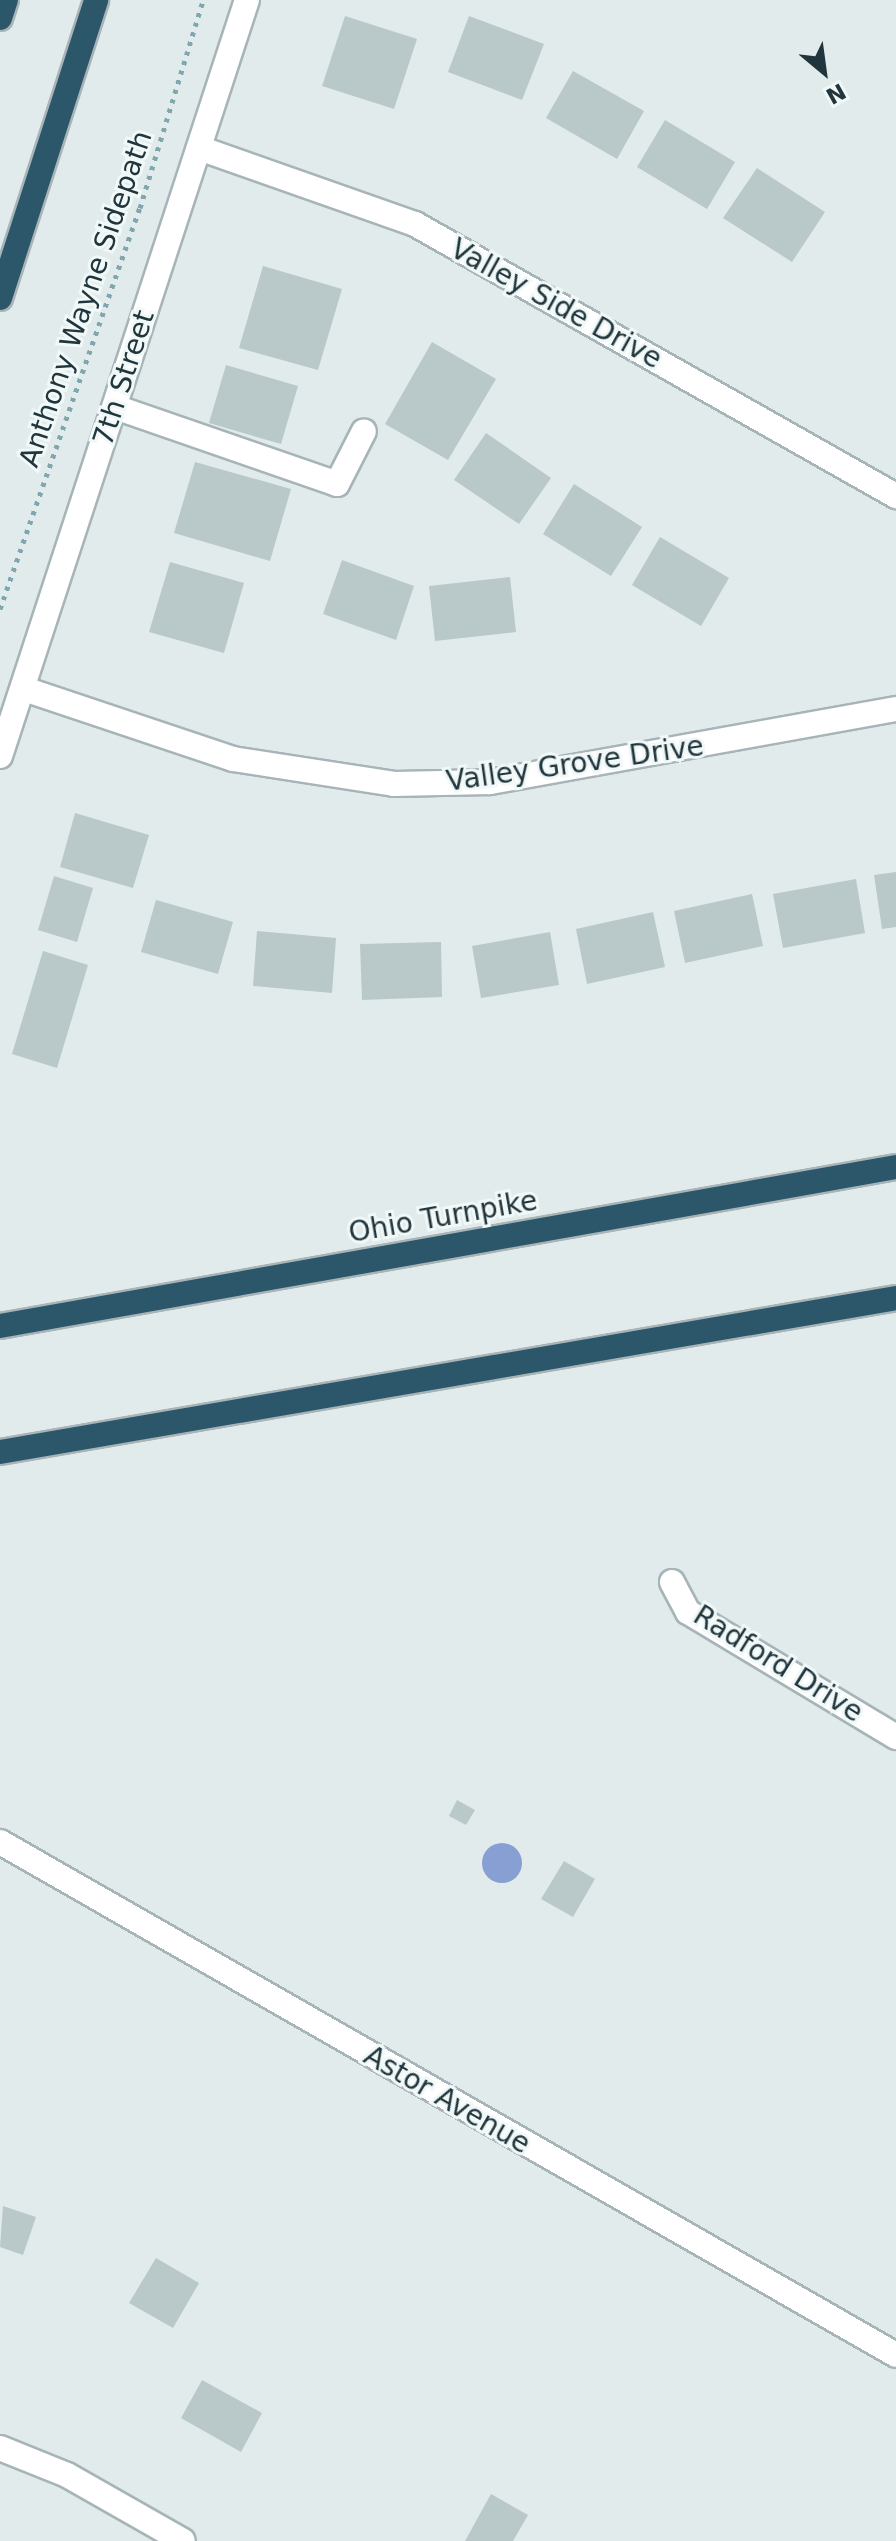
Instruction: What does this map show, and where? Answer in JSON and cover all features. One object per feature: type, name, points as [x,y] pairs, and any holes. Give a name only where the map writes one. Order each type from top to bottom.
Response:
[{"type":"highway","points":[[0,18],[6,0]]},
{"type":"highway","points":[[0,298],[96,0]]},
{"type":"highway","name":"Ohio Turnpike","points":[[0,1326],[896,1167]]},
{"type":"highway","points":[[0,1452],[896,1298]]},
{"type":"street","name":"7th Street","points":[[0,756],[247,0]]},
{"type":"street","name":"Valley Side Drive","points":[[199,148],[415,224],[896,496]]},
{"type":"street","points":[[115,407],[337,484],[347,477],[364,431]]},
{"type":"street","name":"Valley Grove Drive","points":[[24,689],[233,759],[394,784],[490,782],[896,709]]},
{"type":"street","name":"Radford Drive","points":[[672,1582],[688,1612],[896,1737]]},
{"type":"street","name":"Astor Avenue","points":[[0,1842],[896,2355]]},
{"type":"street","points":[[0,2448],[67,2475],[183,2541]]},
{"type":"path","name":"Anthony Wayne Sidepath","points":[[0,609],[140,208],[203,0]]},
{"type":"water","points":[[502,1843],[516,1849],[522,1863],[516,1877],[502,1883],[488,1877],[482,1863],[488,1849]]},
{"type":"building","points":[[345,16],[417,39],[394,109],[322,86]]},
{"type":"building","points":[[469,16],[544,44],[522,100],[448,72]]},
{"type":"building","points":[[573,71],[644,111],[617,159],[546,118]]},
{"type":"building","points":[[665,120],[735,162],[707,209],[637,167]]},
{"type":"building","points":[[757,168],[825,212],[792,262],[723,218]]},
{"type":"building","points":[[263,266],[342,289],[318,370],[239,348]]},
{"type":"building","points":[[432,342],[496,379],[448,460],[385,424]]},
{"type":"building","points":[[226,365],[298,386],[281,444],[209,423]]},
{"type":"building","points":[[486,433],[551,478],[519,524],[454,480]]},
{"type":"building","points":[[195,462],[291,489],[270,561],[174,533]]},
{"type":"building","points":[[574,484],[642,527],[611,576],[543,534]]},
{"type":"building","points":[[660,537],[729,578],[701,626],[632,585]]},
{"type":"building","points":[[342,560],[414,586],[396,640],[323,614]]},
{"type":"building","points":[[170,562],[244,583],[224,653],[149,632]]},
{"type":"building","points":[[510,577],[516,632],[435,641],[429,586]]},
{"type":"building","points":[[75,813],[149,835],[133,888],[60,867]]},
{"type":"building","points":[[896,872],[896,927],[882,929],[874,875]]},
{"type":"building","points":[[54,876],[93,888],[77,942],[38,930]]},
{"type":"building","points":[[856,879],[865,933],[783,948],[773,894]]},
{"type":"building","points":[[752,894],[763,946],[685,963],[674,911]]},
{"type":"building","points":[[156,900],[233,922],[218,974],[141,952]]},
{"type":"building","points":[[653,912],[665,967],[587,984],[576,929]]},
{"type":"building","points":[[257,931],[336,938],[332,993],[253,986]]},
{"type":"building","points":[[550,932],[559,985],[481,998],[472,946]]},
{"type":"building","points":[[441,942],[442,997],[362,1000],[360,944]]},
{"type":"building","points":[[43,951],[88,965],[57,1068],[12,1054]]},
{"type":"building","points":[[457,1800],[475,1810],[466,1825],[449,1816]]},
{"type":"building","points":[[564,1861],[595,1879],[573,1917],[541,1899]]},
{"type":"building","points":[[3,2206],[36,2217],[23,2255],[0,2247]]},
{"type":"building","points":[[156,2258],[199,2283],[173,2328],[129,2303]]},
{"type":"building","points":[[202,2380],[262,2413],[241,2452],[181,2418]]},
{"type":"building","points":[[491,2494],[528,2515],[513,2541],[465,2541]]}]
